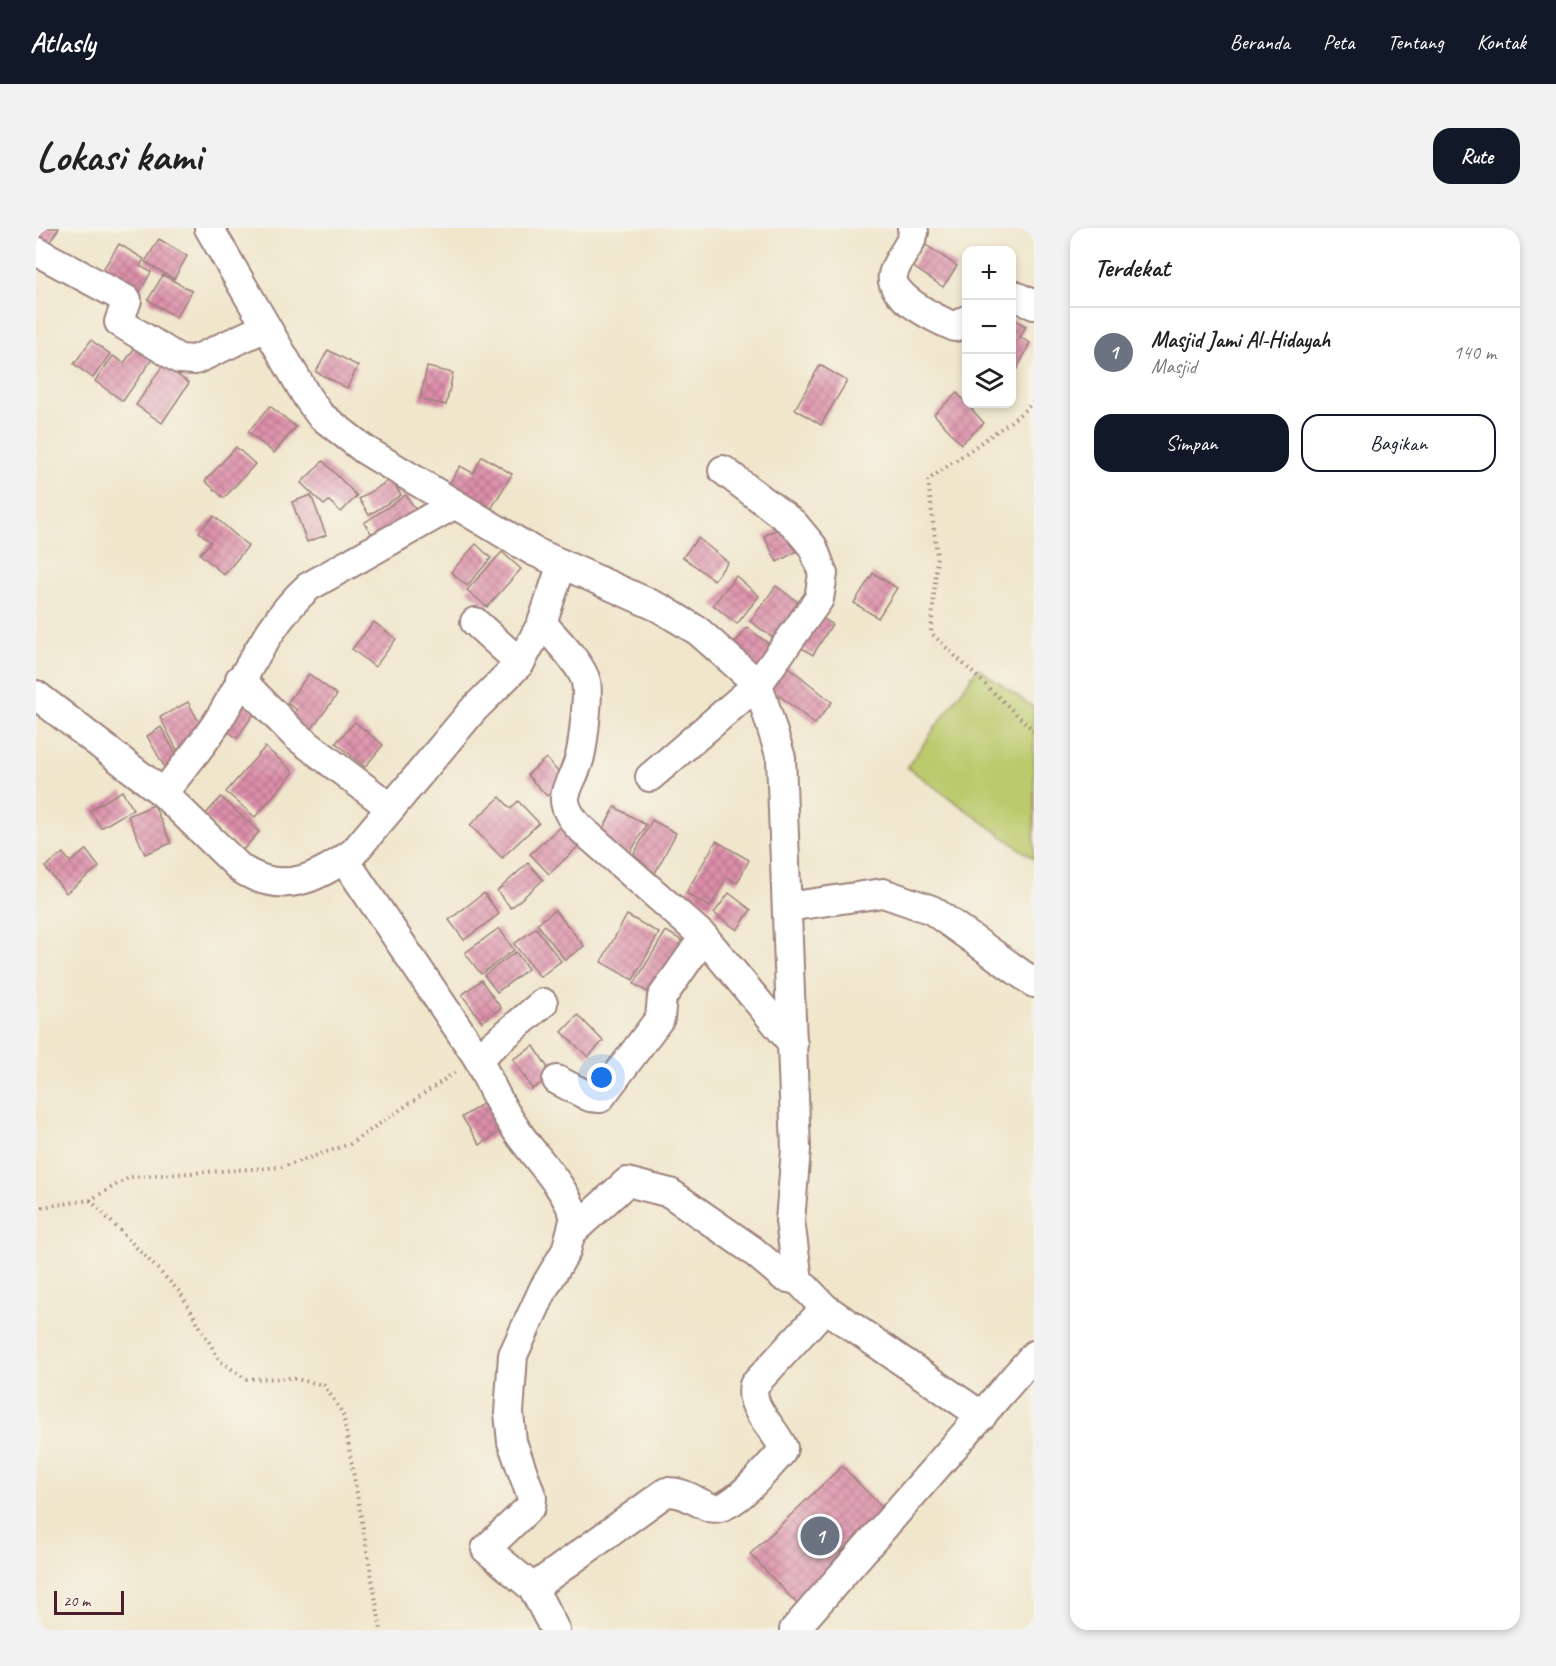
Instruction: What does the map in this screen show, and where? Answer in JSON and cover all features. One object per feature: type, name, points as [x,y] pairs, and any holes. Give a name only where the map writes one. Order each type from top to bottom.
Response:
[{"type":"street","points":[[209,228],[320,415],[365,450],[533,551],[660,608],[698,631],[758,684],[782,758],[796,1149],[790,1221],[798,1280]]},
{"type":"street","points":[[912,228],[914,232],[911,245],[893,274],[892,282],[897,293],[955,327],[962,323]]},
{"type":"street","points":[[36,251],[127,300],[119,322],[179,359],[195,360],[266,327]]},
{"type":"street","points":[[1016,296],[1034,305]]},
{"type":"street","points":[[650,777],[758,684],[819,599],[823,574],[813,546],[794,524],[723,470]]},
{"type":"street","points":[[163,793],[202,745],[240,679],[292,602],[308,587],[455,504]]},
{"type":"street","points":[[36,695],[163,793],[241,869],[255,878],[275,884],[302,880],[331,869],[354,852],[473,710],[520,663],[542,623],[562,564]]},
{"type":"street","points":[[475,622],[520,663]]},
{"type":"street","points":[[542,623],[571,656],[586,681],[579,761],[566,785],[564,802],[568,814],[598,845],[704,936],[793,1044]]},
{"type":"street","points":[[240,679],[296,736],[391,808]]},
{"type":"street","points":[[344,859],[478,1058],[493,1093],[516,1130],[562,1189],[574,1217],[573,1230],[566,1251],[544,1288],[513,1355],[510,1413],[512,1443],[532,1498],[531,1506],[486,1549],[533,1588],[555,1630]]},
{"type":"street","points":[[787,907],[883,893],[932,910],[1034,983]]},
{"type":"street","points":[[557,1080],[590,1097],[600,1098],[660,1018],[662,997],[704,936]]},
{"type":"street","points":[[478,1058],[543,1003]]},
{"type":"street","points":[[573,1230],[627,1182],[670,1193],[752,1250],[784,1277],[798,1280],[825,1308],[982,1416]]},
{"type":"street","points":[[533,1588],[666,1492],[678,1491],[712,1509],[723,1508],[736,1499],[782,1454],[783,1448],[754,1402],[752,1393],[754,1385],[825,1308]]},
{"type":"street","points":[[795,1630],[1034,1355]]},
{"type":"path","points":[[1034,402],[1013,420],[928,480],[937,556],[931,633],[1034,731]]},
{"type":"path","points":[[36,1208],[90,1200],[130,1177],[282,1167],[350,1144],[478,1058]]},
{"type":"path","points":[[90,1200],[180,1292],[220,1361],[246,1379],[291,1378],[324,1385],[343,1414],[381,1630]]},
{"type":"green space","points":[[978,668],[1034,708],[1034,859],[907,767]]},
{"type":"building","points":[[36,228],[59,228],[46,247],[36,241]]},
{"type":"building","points":[[159,239],[187,256],[174,279],[145,262]]},
{"type":"building","points":[[119,244],[144,259],[140,266],[151,272],[139,293],[102,271]]},
{"type":"building","points":[[926,245],[957,266],[943,287],[912,266]]},
{"type":"building","points":[[163,275],[192,291],[176,317],[148,300]]},
{"type":"building","points":[[1016,321],[1026,326],[1020,337],[1030,343],[1017,369]]},
{"type":"building","points":[[91,340],[110,354],[93,378],[74,364]]},
{"type":"building","points":[[136,346],[153,358],[123,401],[95,381],[113,356],[124,363]]},
{"type":"building","points":[[328,350],[358,366],[347,388],[316,372]]},
{"type":"building","points":[[163,365],[189,383],[162,423],[136,405]]},
{"type":"building","points":[[820,365],[847,381],[821,425],[795,409]]},
{"type":"building","points":[[427,367],[453,373],[446,405],[420,399]]},
{"type":"building","points":[[957,393],[962,399],[962,408],[970,408],[984,423],[961,444],[934,414]]},
{"type":"building","points":[[270,406],[296,427],[274,453],[248,432]]},
{"type":"building","points":[[236,447],[255,464],[224,498],[205,481]]},
{"type":"building","points":[[482,456],[512,474],[490,511],[448,486],[460,466],[473,473]]},
{"type":"building","points":[[323,461],[357,496],[341,512],[329,501],[324,505],[301,483]]},
{"type":"building","points":[[391,479],[401,495],[369,515],[359,499]]},
{"type":"building","points":[[311,495],[326,535],[307,542],[292,502]]},
{"type":"building","points":[[406,495],[420,516],[379,544],[364,523]]},
{"type":"building","points":[[214,516],[248,546],[224,575],[200,554],[211,542],[199,532]]},
{"type":"building","points":[[790,523],[803,548],[777,562],[764,536]]},
{"type":"building","points":[[698,538],[728,562],[714,580],[683,557]]},
{"type":"building","points":[[476,544],[491,558],[467,586],[451,572]]},
{"type":"building","points":[[502,552],[521,569],[487,607],[467,590]]},
{"type":"building","points":[[873,573],[897,588],[878,618],[854,603]]},
{"type":"building","points":[[736,576],[759,596],[737,624],[713,605]]},
{"type":"building","points":[[776,586],[806,608],[780,643],[750,621]]},
{"type":"building","points":[[814,613],[832,624],[813,655],[795,644]]},
{"type":"building","points":[[374,622],[396,639],[375,667],[352,649]]},
{"type":"building","points":[[747,627],[775,649],[759,670],[731,648]]},
{"type":"building","points":[[785,664],[832,702],[815,724],[767,686]]},
{"type":"building","points":[[309,674],[337,695],[308,734],[289,720],[297,710],[287,703]]},
{"type":"building","points":[[238,698],[256,711],[237,738],[219,725]]},
{"type":"building","points":[[188,702],[206,735],[177,750],[160,717]]},
{"type":"building","points":[[355,722],[383,745],[365,767],[336,743]]},
{"type":"building","points":[[161,727],[179,760],[165,768],[147,736]]},
{"type":"building","points":[[265,747],[294,772],[255,817],[226,792]]},
{"type":"building","points":[[546,758],[565,780],[547,796],[527,775]]},
{"type":"building","points":[[122,791],[133,809],[101,828],[90,810]]},
{"type":"building","points":[[221,797],[259,832],[243,850],[204,816]]},
{"type":"building","points":[[500,797],[511,809],[518,801],[539,823],[502,858],[470,825]]},
{"type":"building","points":[[154,805],[171,843],[145,854],[128,816]]},
{"type":"building","points":[[615,807],[646,825],[629,855],[598,838]]},
{"type":"building","points":[[652,820],[676,833],[653,877],[629,864]]},
{"type":"building","points":[[564,823],[582,843],[549,874],[530,854]]},
{"type":"building","points":[[716,841],[749,860],[737,883],[727,877],[710,907],[686,893]]},
{"type":"building","points":[[86,850],[99,867],[66,893],[45,867],[63,853],[70,862]]},
{"type":"building","points":[[528,863],[543,880],[511,908],[497,891]]},
{"type":"building","points":[[484,893],[499,914],[464,940],[449,920]]},
{"type":"building","points":[[729,893],[751,910],[737,930],[714,913]]},
{"type":"building","points":[[555,910],[584,946],[565,960],[537,924]]},
{"type":"building","points":[[627,915],[659,933],[633,980],[601,962]]},
{"type":"building","points":[[499,928],[514,950],[481,974],[465,953]]},
{"type":"building","points":[[536,928],[561,961],[540,977],[514,944]]},
{"type":"building","points":[[666,931],[691,946],[659,999],[634,984]]},
{"type":"building","points":[[516,952],[528,969],[497,992],[484,975]]},
{"type":"building","points":[[481,980],[501,1008],[482,1022],[462,995]]},
{"type":"building","points":[[578,1015],[603,1041],[588,1057],[562,1032]]},
{"type":"building","points":[[534,1046],[553,1076],[532,1089],[513,1059]]},
{"type":"building","points":[[492,1098],[509,1126],[480,1145],[462,1117]]},
{"type":"building","points":[[842,1466],[891,1517],[799,1606],[750,1554]]},
{"type":"place","name":"Masjid Jami Al-Hidayah","points":[[820,1536]]}]
